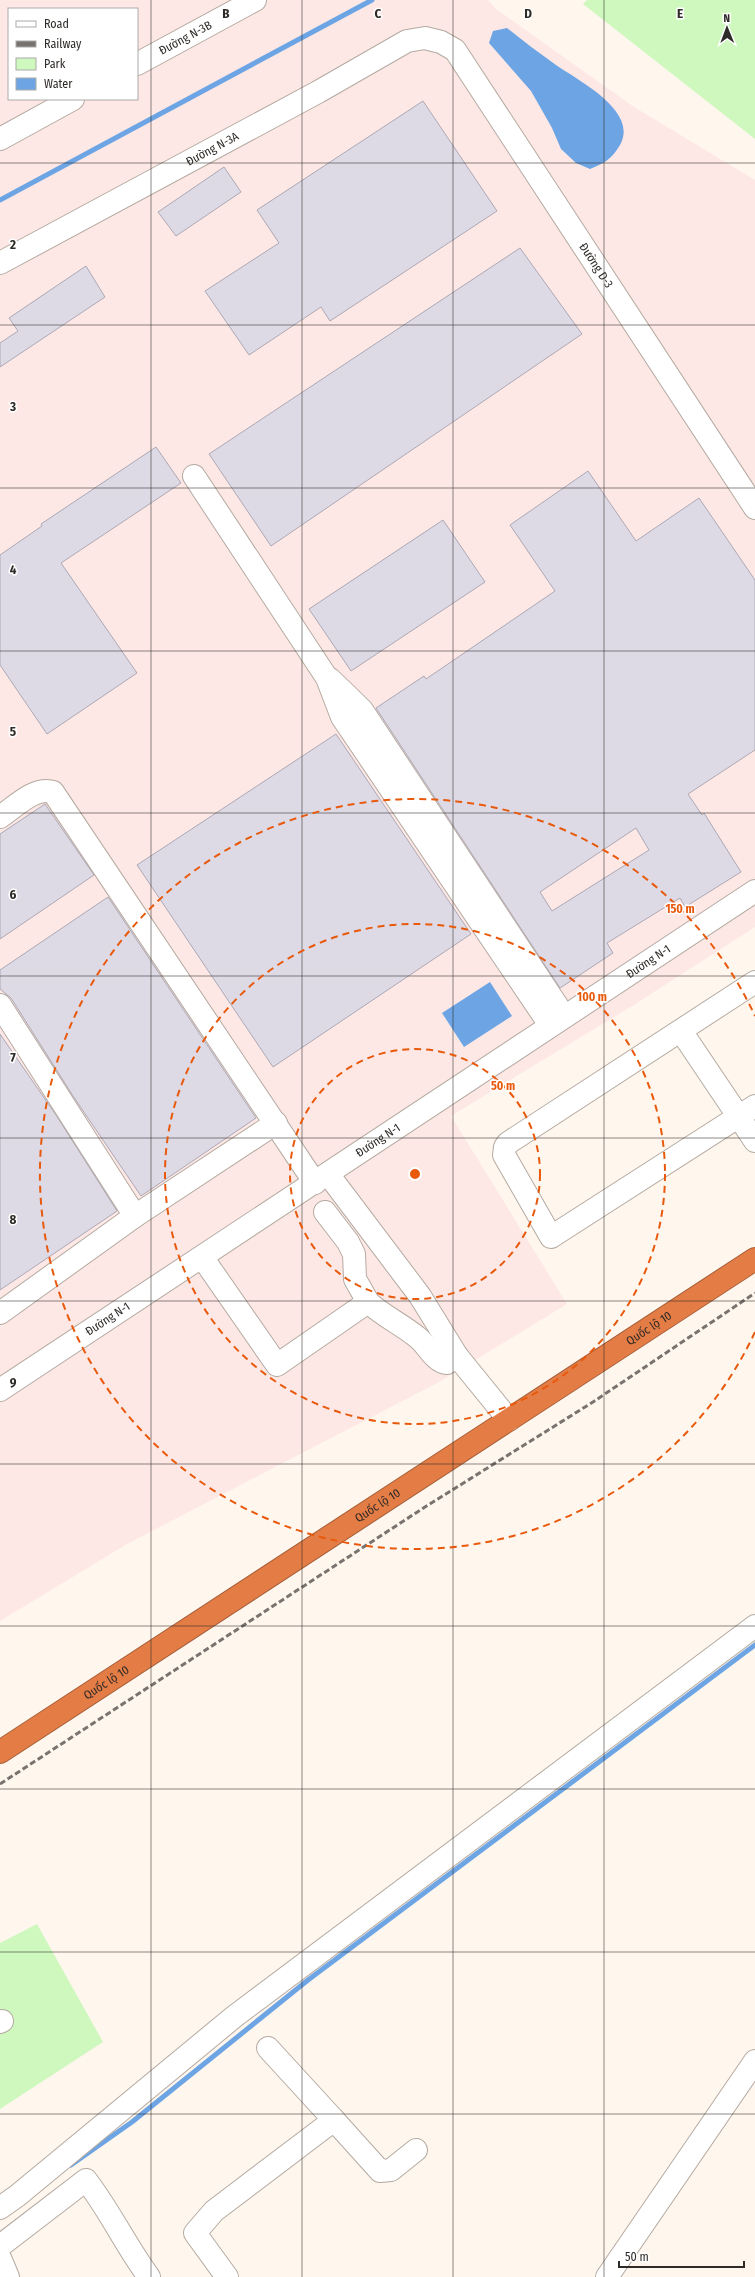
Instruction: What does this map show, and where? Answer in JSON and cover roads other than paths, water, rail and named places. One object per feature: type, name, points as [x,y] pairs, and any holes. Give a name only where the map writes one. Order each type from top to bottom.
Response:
[{"type":"highway","name":"Quốc lộ 10","points":[[0,1752],[755,1258]]},
{"type":"street","name":"Đường N-3B","points":[[138,63],[255,0]]},
{"type":"street","name":"Đường N-3A","points":[[0,263],[318,92],[407,41],[425,38]]},
{"type":"street","name":"Đường D-3","points":[[425,38],[441,42],[455,50],[755,508]]},
{"type":"street","points":[[0,139],[71,100]]},
{"type":"street","points":[[194,476],[327,678],[342,717],[557,1020]]},
{"type":"street","points":[[0,817],[37,792],[47,790],[53,792],[276,1123],[420,1296],[457,1356],[509,1420]]},
{"type":"street","name":"Đường N-1","points":[[0,1390],[322,1178],[557,1020],[755,891]]},
{"type":"street","points":[[747,1111],[552,1237],[506,1161],[504,1155],[505,1147],[755,982]]},
{"type":"street","points":[[0,1005],[135,1216]]},
{"type":"street","points":[[681,1031],[747,1111],[755,1141]]},
{"type":"street","points":[[0,1313],[135,1216],[276,1123]]},
{"type":"street","points":[[325,1212],[348,1242],[354,1254],[355,1279],[368,1302],[383,1316],[417,1337],[440,1361],[447,1363],[457,1356]]},
{"type":"street","points":[[202,1257],[277,1364],[368,1302]]},
{"type":"street","points":[[0,2208],[29,2186],[235,2016],[755,1626]]},
{"type":"street","points":[[268,2048],[380,2172],[391,2170],[416,2150]]},
{"type":"street","points":[[607,2277],[755,2061]]},
{"type":"street","points":[[227,2277],[195,2233],[214,2211],[334,2120]]},
{"type":"street","points":[[0,2246],[86,2180],[102,2201],[132,2254],[149,2277]]},
{"type":"street","points":[[0,2258],[8,2277]]},
{"type":"water","points":[[507,28],[591,88],[604,98],[614,109],[621,120],[624,132],[620,145],[614,154],[607,160],[590,169],[576,163],[561,149],[552,128],[531,91],[489,43],[493,31]]},
{"type":"water","points":[[490,982],[512,1016],[464,1047],[442,1013]]},
{"type":"waterway","points":[[0,200],[372,0]]},
{"type":"waterway","points":[[71,2165],[132,2122],[308,1980],[755,1645]]},
{"type":"railway","points":[[0,1784],[425,1507],[593,1402],[755,1293]]}]
